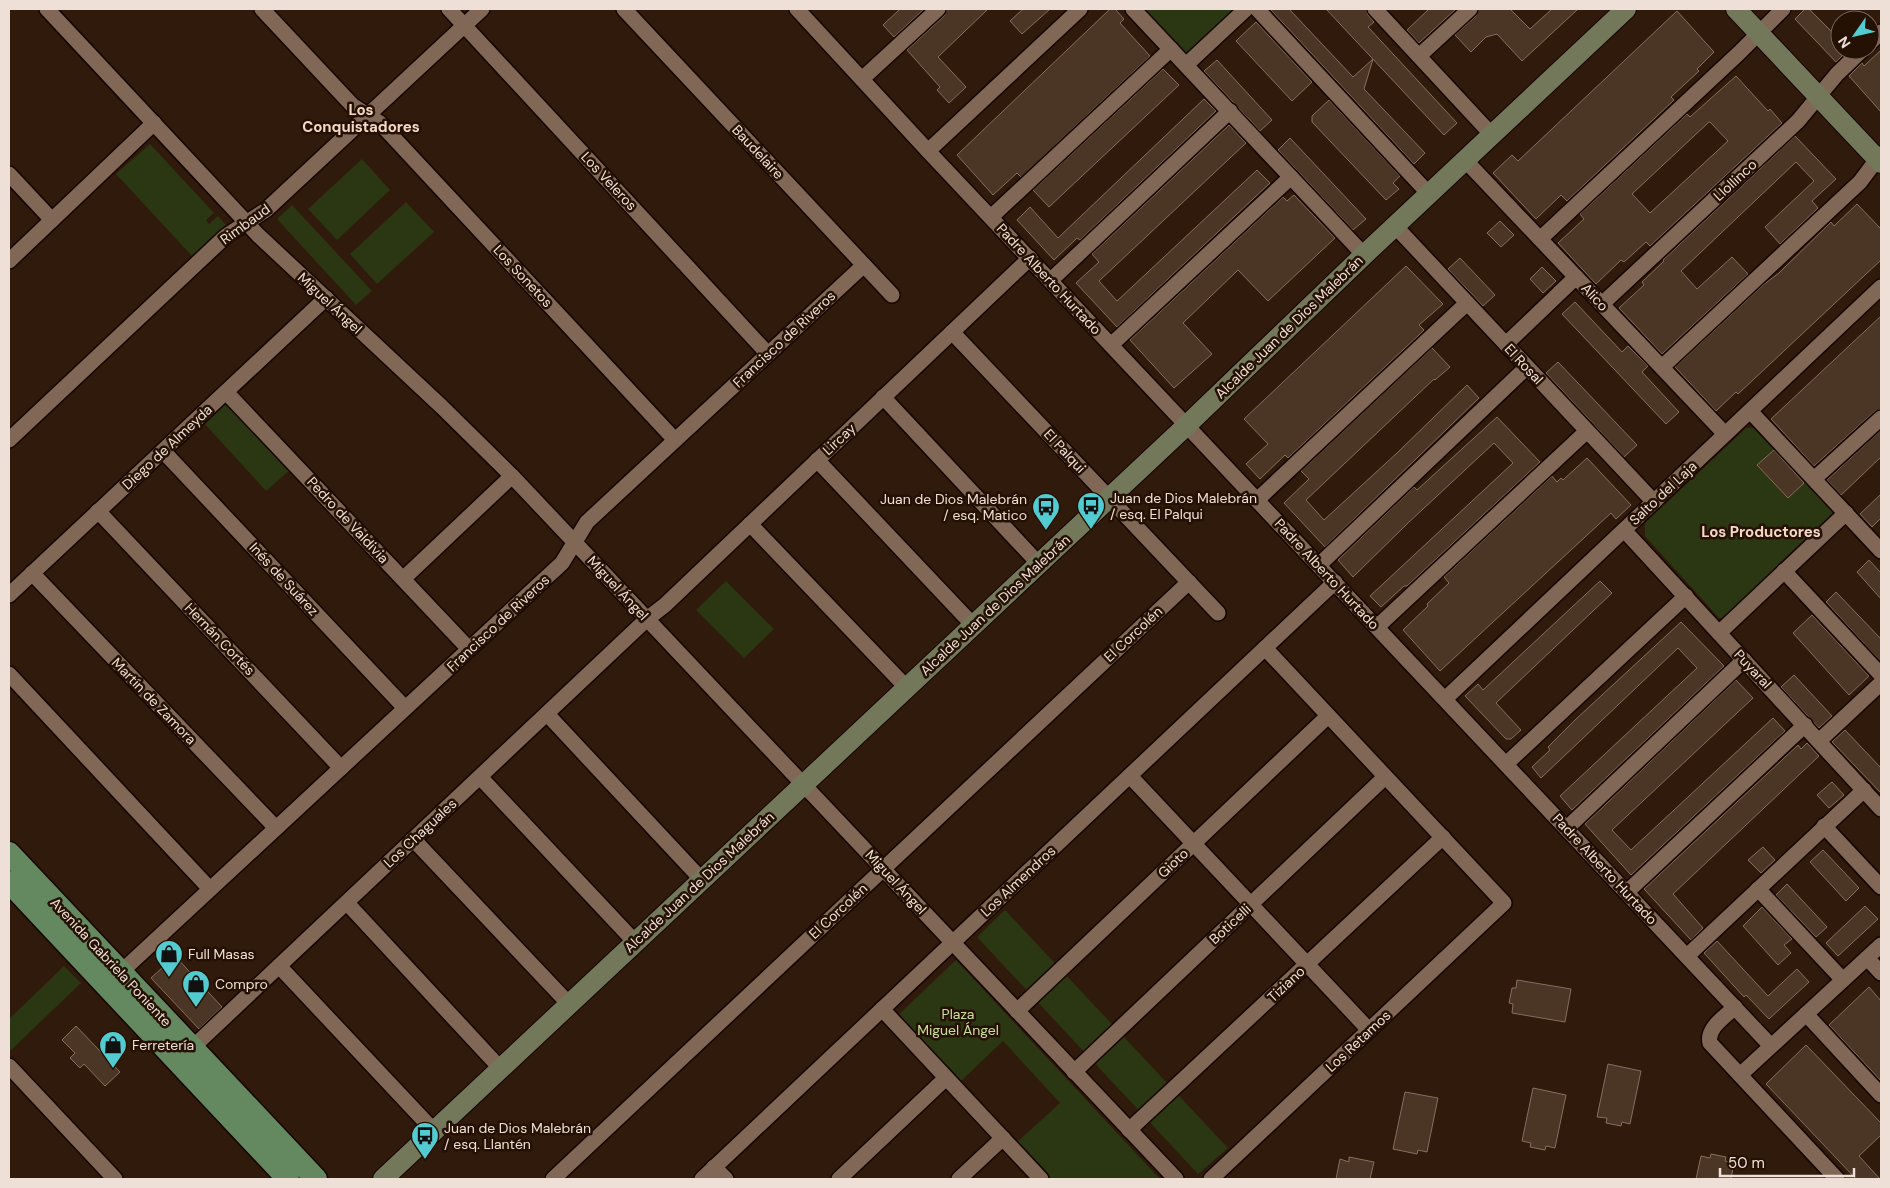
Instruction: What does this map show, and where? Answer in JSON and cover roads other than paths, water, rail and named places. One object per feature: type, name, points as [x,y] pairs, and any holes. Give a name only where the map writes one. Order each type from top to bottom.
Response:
[{"type":"main road","name":"Avenida Gabriela Poniente","points":[[9,853],[316,1179]]},
{"type":"main road","name":"Avenida Gabriela Poniente","points":[[9,882],[288,1179]]},
{"type":"street","name":"Miguel Ángel","points":[[47,9],[289,265],[442,407],[512,476],[1176,1179]]},
{"type":"street","name":"Los Sonetos","points":[[262,9],[352,106],[380,123],[675,440]]},
{"type":"street","name":"Los Veleros","points":[[449,9],[768,354]]},
{"type":"street","name":"Rimbaud","points":[[11,433],[226,236],[266,210],[482,9]]},
{"type":"street","name":"Baudelaire","points":[[624,9],[892,295]]},
{"type":"street","points":[[862,79],[938,9]]},
{"type":"street","points":[[928,151],[1080,9]]},
{"type":"street","points":[[1133,9],[1364,255]]},
{"type":"street","points":[[1186,65],[1246,9]]},
{"type":"street","points":[[1257,9],[1429,194]]},
{"type":"street","points":[[1375,9],[1492,135]]},
{"type":"street","points":[[1419,56],[1470,9]]},
{"type":"street","name":"Alcalde Juan de Dios Malebrán","points":[[383,1179],[1187,425],[1364,255],[1626,9]]},
{"type":"street","points":[[1662,367],[1860,182],[1880,158],[1736,9]]},
{"type":"street","points":[[1540,239],[1783,9]]},
{"type":"street","name":"Padre Alberto Hurtado","points":[[804,11],[862,79],[928,151],[1771,1046]]},
{"type":"street","points":[[991,218],[1170,49]]},
{"type":"street","name":"Llollinco","points":[[1602,304],[1798,121],[1837,74],[1852,60]]},
{"type":"street","points":[[1051,280],[1230,111]]},
{"type":"street","points":[[9,261],[154,123]]},
{"type":"street","name":"Alico","points":[[1465,160],[1725,434]]},
{"type":"street","points":[[9,174],[52,220]]},
{"type":"street","points":[[1112,345],[1291,177]]},
{"type":"street","name":"El Rosal","points":[[1395,226],[1654,502]]},
{"type":"street","name":"Lircay","points":[[647,619],[665,605],[1030,258]]},
{"type":"street","name":"Francisco de Riveros","points":[[121,972],[562,563],[587,522],[864,265]]},
{"type":"street","points":[[1506,344],[1576,277]]},
{"type":"street","name":"Salto del Laja","points":[[1445,698],[1881,287]]},
{"type":"street","name":"Diego de Almeyda","points":[[9,595],[326,298]]},
{"type":"street","points":[[1257,500],[1467,302]]},
{"type":"street","name":"El Palqui","points":[[952,332],[1218,613]]},
{"type":"street","points":[[1319,565],[1527,367]]},
{"type":"street","name":"Pedro de Valdivia","points":[[226,392],[469,649]]},
{"type":"street","points":[[883,397],[1039,564]]},
{"type":"street","points":[[1750,411],[1846,513],[1879,544]]},
{"type":"street","points":[[1814,479],[1881,418]]},
{"type":"street","points":[[1377,627],[1587,431]]},
{"type":"street","name":"Inés de Suárez","points":[[163,451],[406,708]]},
{"type":"street","points":[[817,460],[973,625]]},
{"type":"street","points":[[402,578],[512,476]]},
{"type":"street","name":"Hernán Cortés","points":[[98,511],[341,768]]},
{"type":"street","points":[[1719,633],[1846,513]]},
{"type":"street","points":[[750,524],[907,688]]},
{"type":"street","name":"Puyaral","points":[[1624,530],[1881,809]]},
{"type":"street","points":[[1784,571],[1881,675]]},
{"type":"street","name":"Martín de Zamora","points":[[32,573],[276,828]]},
{"type":"street","name":"El Corcolén","points":[[553,1179],[1189,582]]},
{"type":"street","name":"Los Almendros","points":[[702,1179],[1335,582]]},
{"type":"street","points":[[1506,764],[1686,596]]},
{"type":"street","name":"Los Chaguales","points":[[192,1048],[647,619]]},
{"type":"street","points":[[1265,648],[1442,837]]},
{"type":"street","points":[[1567,828],[1744,660]]},
{"type":"street","points":[[9,674],[210,889]]},
{"type":"street","points":[[1819,741],[1881,683]]},
{"type":"street","points":[[546,714],[702,880]]},
{"type":"street","name":"Gioto","points":[[1017,1011],[1328,716]]},
{"type":"street","points":[[1627,892],[1805,725]]},
{"type":"street","points":[[1130,776],[1369,1030]]},
{"type":"street","name":"Boticelli","points":[[1074,1072],[1385,776]]},
{"type":"street","points":[[480,777],[635,942]]},
{"type":"street","points":[[1687,956],[1864,790]]},
{"type":"street","points":[[1824,826],[1881,887]]},
{"type":"street","name":"Los Retamos","points":[[1211,1179],[1504,903],[1442,837]]},
{"type":"street","name":"Tiziano","points":[[1130,1130],[1442,837]]},
{"type":"street","points":[[414,840],[569,1004]]},
{"type":"street","points":[[1758,889],[1843,980]]},
{"type":"street","points":[[346,902],[501,1068]]},
{"type":"street","points":[[1740,1075],[1881,945]]},
{"type":"street","points":[[1867,958],[1881,973]]},
{"type":"street","points":[[279,966],[434,1131]]},
{"type":"street","points":[[1735,1007],[1711,1031],[1709,1039],[1713,1046],[1837,1179]]},
{"type":"street","points":[[882,1009],[1041,1179]]},
{"type":"street","points":[[1806,1014],[1881,1095]]},
{"type":"street","points":[[9,1066],[115,1179]]},
{"type":"street","points":[[839,1179],[946,1078]]},
{"type":"street","points":[[959,1179],[1003,1138]]},
{"type":"street","points":[[714,1167],[726,1179]]},
{"type":"place","name":"Juan de Dios Malebrán / esq. El Palqui","points":[[1091,530]]},
{"type":"place","name":"Juan de Dios Malebrán / esq. Matico","points":[[1046,531]]},
{"type":"place","name":"Full Masas","points":[[169,978]]},
{"type":"place","name":"Compro","points":[[196,1008]]},
{"type":"place","name":"Ferretería","points":[[113,1069]]},
{"type":"place","name":"Juan de Dios Malebrán / esq. Llantén","points":[[425,1160]]},
{"type":"district","name":"Los Conquistadores","points":[[361,118]]},
{"type":"district","name":"Los Productores","points":[[1761,532]]},
{"type":"park label","name":"Plaza Miguel Ángel","points":[[958,1022]]}]
